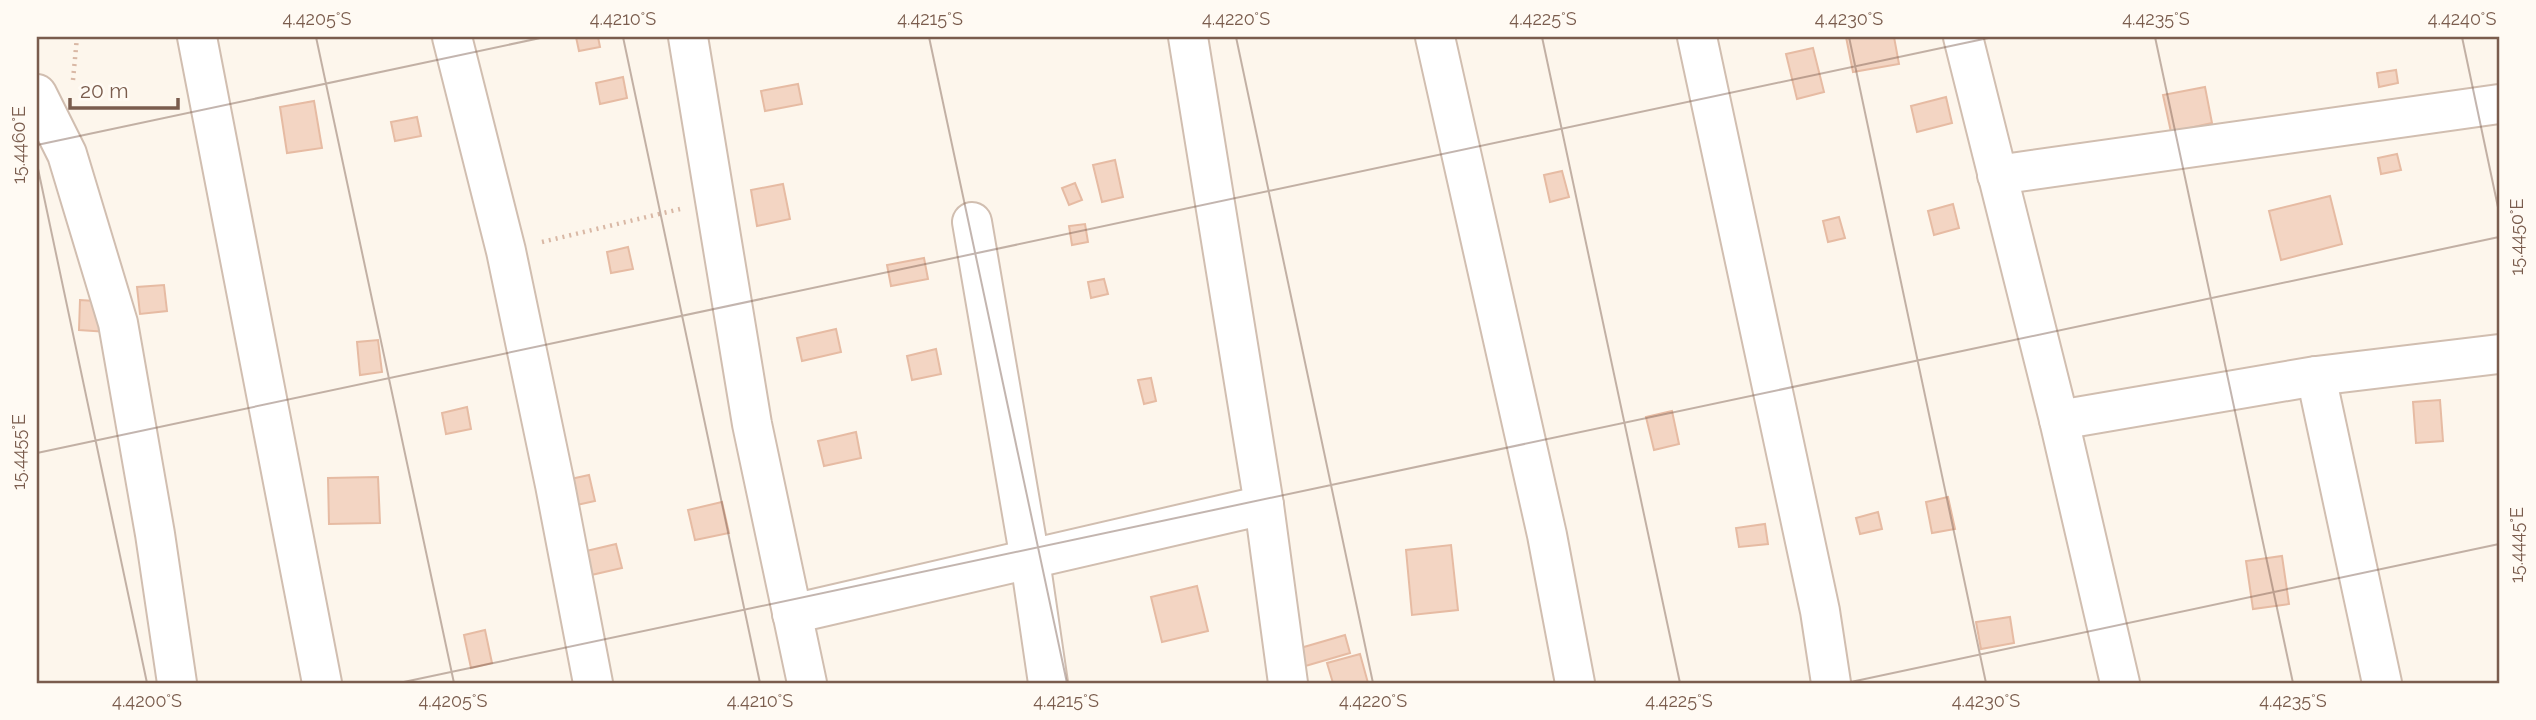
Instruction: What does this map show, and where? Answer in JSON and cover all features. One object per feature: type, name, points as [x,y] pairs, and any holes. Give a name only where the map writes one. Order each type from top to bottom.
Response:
[{"type":"street","points":[[197,37],[322,683]]},
{"type":"street","points":[[452,37],[506,251],[593,683]]},
{"type":"street","points":[[688,37],[752,424],[807,683]]},
{"type":"street","points":[[1188,37],[1264,505],[1288,683]]},
{"type":"street","points":[[1435,37],[1547,535],[1575,683]]},
{"type":"street","points":[[1697,37],[1820,611],[1831,683]]},
{"type":"street","points":[[1963,37],[2059,420],[2120,683]]},
{"type":"street","points":[[37,94],[67,154],[118,323],[155,534],[177,683]]},
{"type":"street","points":[[1997,175],[2499,104]]},
{"type":"street","points":[[972,222],[1030,560],[1048,683]]},
{"type":"street","points":[[2059,420],[2316,376],[2499,354]]},
{"type":"street","points":[[2316,376],[2382,683]]},
{"type":"street","points":[[792,614],[1264,505]]},
{"type":"path","points":[[506,251],[715,201]]},
{"type":"building","points":[[576,37],[598,37],[600,47],[579,51]]},
{"type":"building","points":[[1846,37],[1894,37],[1899,64],[1853,72]]},
{"type":"building","points":[[1813,48],[1824,92],[1797,99],[1786,54]]},
{"type":"building","points":[[2396,70],[2398,83],[2379,87],[2377,73]]},
{"type":"building","points":[[623,77],[627,98],[600,104],[596,83]]},
{"type":"building","points":[[798,84],[802,104],[765,111],[761,91]]},
{"type":"building","points":[[2205,87],[2212,123],[2171,132],[2163,95]]},
{"type":"building","points":[[1946,97],[1952,123],[1917,132],[1911,106]]},
{"type":"building","points":[[314,101],[322,148],[287,153],[280,107]]},
{"type":"building","points":[[417,117],[421,136],[395,141],[391,122]]},
{"type":"building","points":[[2397,154],[2401,170],[2381,174],[2378,158]]},
{"type":"building","points":[[1115,160],[1123,197],[1102,202],[1093,165]]},
{"type":"building","points":[[1562,171],[1569,197],[1550,202],[1544,175]]},
{"type":"building","points":[[1075,183],[1082,200],[1069,205],[1062,188]]},
{"type":"building","points":[[783,184],[790,219],[757,226],[751,190]]},
{"type":"building","points":[[2330,196],[2342,244],[2281,260],[2269,211]]},
{"type":"building","points":[[1953,204],[1959,228],[1934,235],[1928,211]]},
{"type":"building","points":[[1839,217],[1845,238],[1828,242],[1823,221]]},
{"type":"building","points":[[1085,224],[1088,242],[1072,245],[1069,226]]},
{"type":"building","points":[[628,247],[633,269],[611,273],[607,252]]},
{"type":"building","points":[[924,258],[928,279],[891,286],[887,265]]},
{"type":"building","points":[[1104,279],[1108,294],[1091,298],[1088,282]]},
{"type":"building","points":[[164,285],[167,311],[140,314],[137,287]]},
{"type":"building","points":[[80,300],[110,302],[108,332],[79,330]]},
{"type":"building","points":[[836,329],[841,352],[802,361],[797,338]]},
{"type":"building","points":[[378,340],[382,372],[360,375],[357,342]]},
{"type":"building","points":[[936,349],[941,374],[912,380],[907,356]]},
{"type":"building","points":[[1151,378],[1156,401],[1144,404],[1138,380]]},
{"type":"building","points":[[2440,400],[2443,441],[2416,443],[2413,402]]},
{"type":"building","points":[[467,407],[471,429],[446,434],[442,413]]},
{"type":"building","points":[[1672,411],[1679,444],[1654,450],[1646,417]]},
{"type":"building","points":[[856,432],[861,458],[824,466],[818,441]]},
{"type":"building","points":[[589,475],[595,501],[572,506],[566,480]]},
{"type":"building","points":[[378,477],[380,523],[329,524],[328,478]]},
{"type":"building","points":[[1948,497],[1955,529],[1932,533],[1926,502]]},
{"type":"building","points":[[722,502],[729,533],[695,540],[688,510]]},
{"type":"building","points":[[1878,512],[1882,529],[1860,534],[1856,518]]},
{"type":"building","points":[[1765,524],[1768,544],[1739,547],[1736,528]]},
{"type":"building","points":[[616,544],[622,568],[587,576],[582,552]]},
{"type":"building","points":[[1451,545],[1458,610],[1412,615],[1406,550]]},
{"type":"building","points":[[2282,556],[2289,604],[2253,609],[2246,561]]},
{"type":"building","points":[[1197,586],[1208,631],[1162,642],[1151,597]]},
{"type":"building","points":[[2010,617],[2014,643],[1981,649],[1976,622]]},
{"type":"building","points":[[485,630],[492,663],[471,668],[464,635]]},
{"type":"building","points":[[1345,635],[1350,653],[1302,667],[1297,649]]},
{"type":"building","points":[[1360,654],[1368,683],[1333,683],[1327,663]]}]
